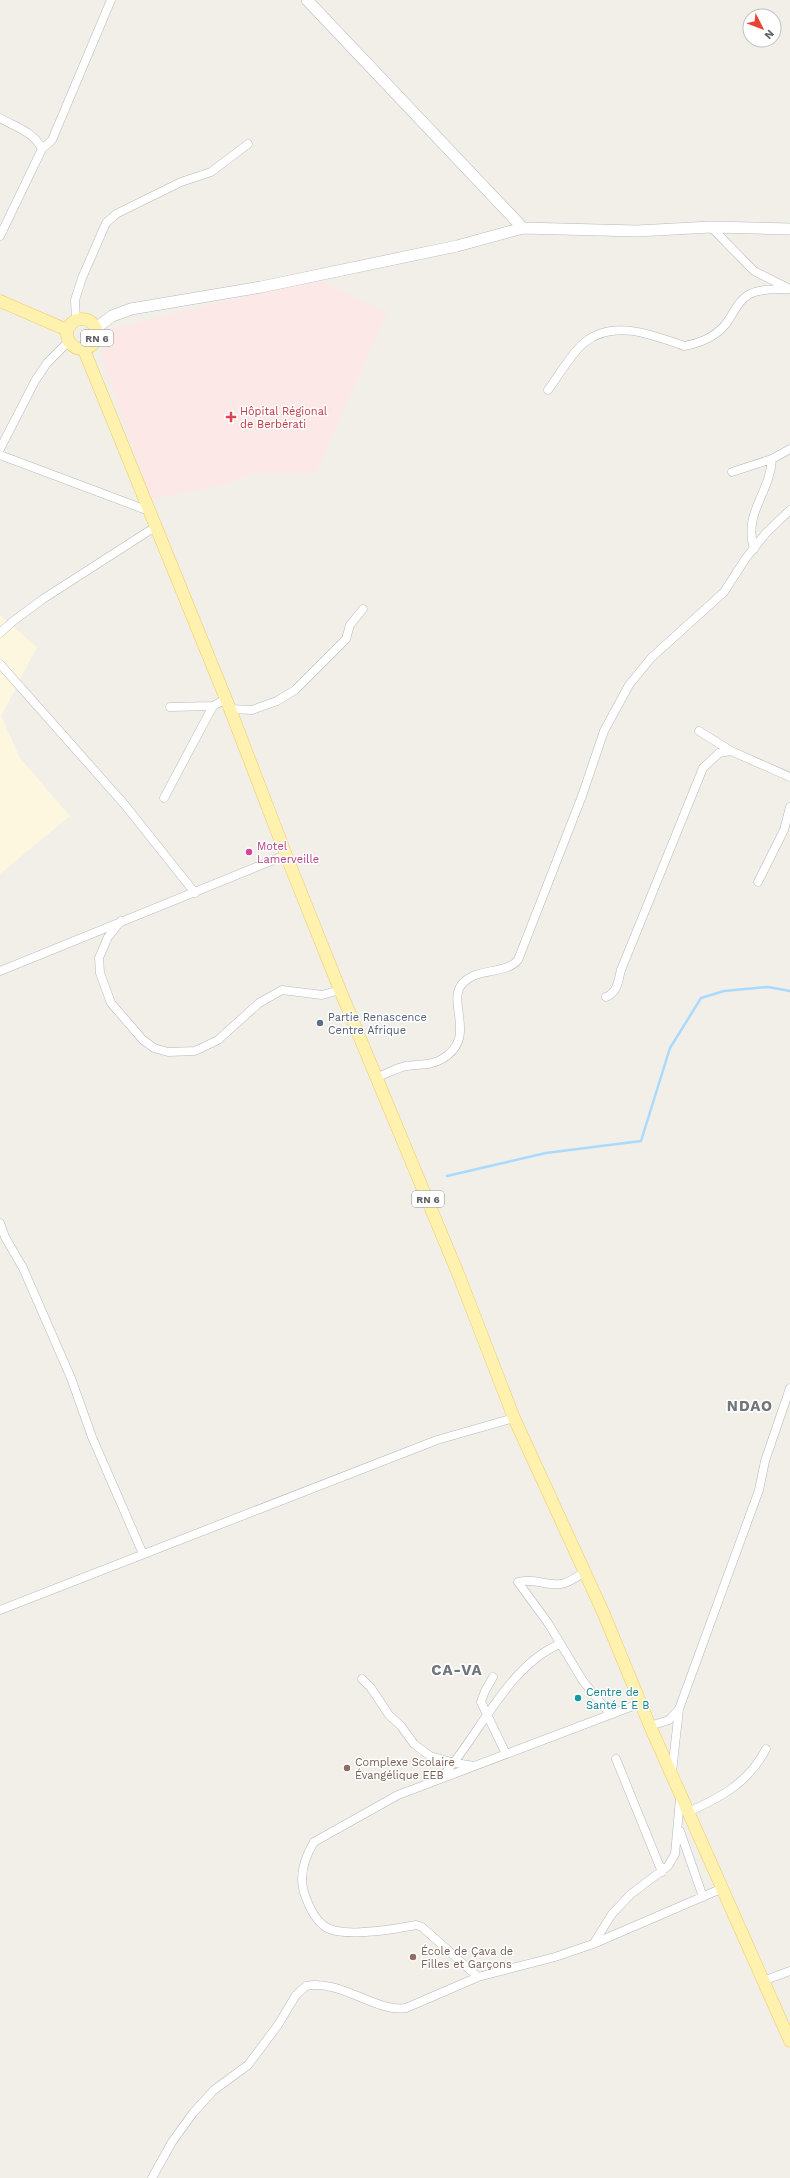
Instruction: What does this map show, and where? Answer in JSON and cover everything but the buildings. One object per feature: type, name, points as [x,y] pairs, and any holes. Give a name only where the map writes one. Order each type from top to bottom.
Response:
[{"type":"main road","name":"RN 6","points":[[0,301],[67,330]]},
{"type":"main road","name":"RN 6","points":[[80,319],[90,321],[96,328],[95,342],[84,350],[78,349],[68,342],[67,330],[76,320],[80,319]]},
{"type":"main road","name":"RN 6","points":[[84,350],[228,704],[340,990],[459,1276],[514,1418],[585,1572],[650,1726],[790,2041]]},
{"type":"street","points":[[0,236],[42,149],[52,140],[111,0]]},
{"type":"street","points":[[307,0],[522,228]]},
{"type":"street","points":[[0,118],[27,132],[39,143],[42,149]]},
{"type":"street","points":[[76,320],[75,300],[82,278],[106,223],[116,214],[181,182],[211,172],[248,144]]},
{"type":"street","points":[[710,227],[754,271],[790,290]]},
{"type":"street","points":[[96,328],[112,316],[131,309],[261,287],[457,246],[522,228],[637,231],[710,227],[790,229]]},
{"type":"street","points":[[548,390],[584,342],[601,332],[632,331],[684,346],[691,345],[711,336],[724,326],[734,310],[748,294],[759,290],[790,290]]},
{"type":"street","points":[[0,449],[35,381],[48,363],[68,342]]},
{"type":"street","points":[[732,472],[772,459],[790,449]]},
{"type":"street","points":[[0,455],[149,511]]},
{"type":"street","points":[[754,549],[750,536],[750,525],[767,481],[772,459]]},
{"type":"street","points":[[377,1077],[405,1066],[434,1062],[448,1056],[455,1048],[460,1035],[457,994],[459,988],[472,976],[490,970],[510,967],[518,960],[579,803],[604,731],[629,685],[651,658],[724,592],[766,533],[790,510]]},
{"type":"street","points":[[0,634],[12,622],[43,599],[155,527]]},
{"type":"street","points":[[170,707],[213,706],[228,704],[252,710],[277,701],[295,690],[346,639],[350,625],[362,609]]},
{"type":"street","points":[[0,664],[125,805],[195,893]]},
{"type":"street","points":[[164,798],[213,706]]},
{"type":"street","points":[[699,731],[731,751],[790,777]]},
{"type":"street","points":[[606,997],[612,995],[617,988],[620,970],[703,768],[719,753],[731,751]]},
{"type":"street","points":[[758,882],[784,830],[790,807]]},
{"type":"street","points":[[0,971],[286,855]]},
{"type":"street","points":[[122,921],[108,937],[99,958],[101,978],[111,1003],[143,1040],[161,1050],[168,1052],[195,1051],[218,1040],[259,1003],[282,990],[322,994],[340,990]]},
{"type":"street","points":[[0,1223],[5,1237],[23,1268],[71,1378],[92,1437],[143,1554]]},
{"type":"street","points":[[672,1773],[679,1708],[759,1490],[765,1461],[790,1388]]},
{"type":"street","points":[[0,1610],[437,1440],[514,1418]]},
{"type":"street","points":[[585,1572],[566,1583],[556,1584],[528,1580],[518,1582],[583,1681],[610,1714]]},
{"type":"street","points":[[440,1779],[454,1763],[510,1685],[533,1659],[546,1649],[560,1644]]},
{"type":"street","points":[[493,1677],[481,1702],[506,1754]]},
{"type":"street","points":[[362,1679],[371,1688],[389,1715],[401,1726],[414,1744],[430,1756],[454,1763],[476,1766]]},
{"type":"street","points":[[478,1977],[422,1926],[416,1925],[376,1933],[341,1931],[325,1927],[312,1914],[303,1890],[302,1873],[306,1855],[314,1842],[398,1795],[641,1703]]},
{"type":"street","points":[[650,1726],[669,1720],[679,1708]]},
{"type":"street","points":[[688,1812],[716,1800],[736,1787],[755,1768],[766,1749]]},
{"type":"street","points":[[616,1759],[662,1872]]},
{"type":"street","points":[[594,1944],[612,1914],[631,1894],[662,1872],[668,1866],[675,1854],[679,1828],[681,1794]]},
{"type":"street","points":[[679,1828],[703,1897]]},
{"type":"street","points":[[152,2178],[172,2142],[193,2113],[214,2090],[240,2072],[256,2056],[278,2025],[296,1995],[306,1986],[343,1990],[396,2010],[420,2004],[478,1977],[555,1957],[594,1944],[722,1888]]},
{"type":"street","points":[[763,1981],[790,1971]]},
{"type":"shaded area","name":"Hôpital Régional de Berbérati","points":[[316,279],[387,313],[316,473],[250,473],[235,482],[151,499],[102,360],[111,329]]},
{"type":"shaded area","points":[[0,615],[37,647],[1,716],[20,758],[70,816],[0,874]]},
{"type":"waterway","points":[[447,1176],[546,1153],[641,1141],[670,1048],[701,998],[724,991],[768,987],[790,991]]},
{"type":"place","name":"Hôpital Régional de Berbérati","points":[[231,417]]},
{"type":"place","name":"Motel Lamerveille","points":[[249,852]]},
{"type":"place","name":"Partie Renascence Centre Afrique","points":[[320,1023]]},
{"type":"place","name":"Centre de Santé E E B","points":[[578,1698]]},
{"type":"place","name":"Complexe Scolaire Évangélique EEB","points":[[347,1768]]},
{"type":"place","name":"École de Çava de Filles et Garçons","points":[[413,1957]]},
{"type":"district","name":"NDAO","points":[[750,1406]]},
{"type":"district","name":"CA-VA","points":[[457,1670]]}]
